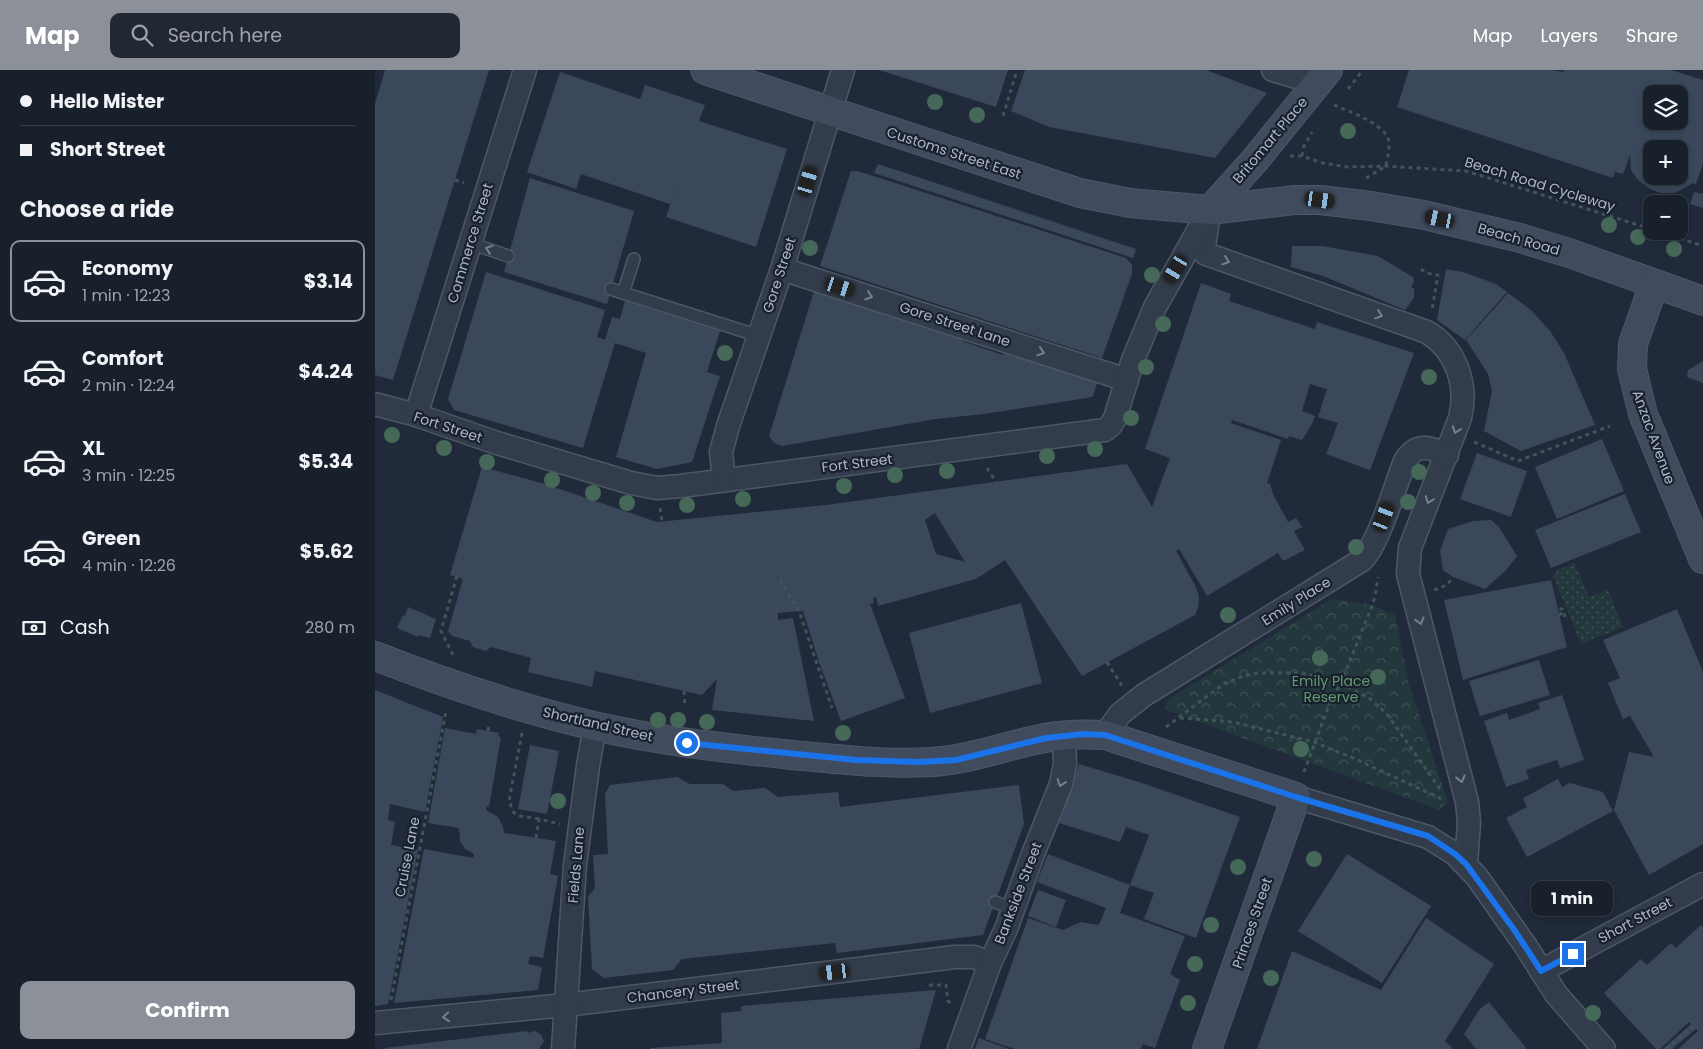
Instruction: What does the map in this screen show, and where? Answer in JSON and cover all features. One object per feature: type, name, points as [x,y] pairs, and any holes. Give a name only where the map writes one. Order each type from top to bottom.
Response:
[{"type":"street","name":"Commerce Street","points":[[416,415],[525,70]]},
{"type":"street","name":"Customs Street East","points":[[705,70],[1080,193],[1130,203],[1210,210]]},
{"type":"street","name":"Gore Street","points":[[724,480],[721,452],[724,440],[782,268],[843,70]]},
{"type":"street","points":[[1273,70],[1323,77]]},
{"type":"street","name":"Britomart Place","points":[[1210,210],[1255,160],[1323,77]]},
{"type":"street","name":"Beach Road","points":[[1210,210],[1295,200],[1320,200],[1424,215],[1520,238],[1703,301]]},
{"type":"street","points":[[1210,210],[1204,247],[1206,254],[1427,332],[1440,342],[1459,372],[1464,394],[1464,404],[1447,455],[1410,548],[1408,574],[1467,802],[1469,822],[1466,864]]},
{"type":"street","name":"Fort Street","points":[[375,404],[416,415],[497,443],[631,483],[657,488],[975,449],[1105,430],[1115,418],[1127,380],[1155,307],[1210,210]]},
{"type":"street","name":"Gore Street Lane","points":[[782,268],[1127,380]]},
{"type":"street","name":"Anzac Avenue","points":[[1654,284],[1633,344],[1632,369],[1643,414],[1703,559]]},
{"type":"street","name":"Emily Place","points":[[1105,735],[1121,714],[1144,695],[1362,560],[1375,541],[1405,461],[1409,455],[1415,450],[1429,448],[1447,455]]},
{"type":"street","name":"Shortland Street","points":[[375,656],[489,697],[595,726],[687,743],[822,757],[906,762],[956,760],[1064,735],[1105,735],[1296,797]]},
{"type":"street","name":"Fields Lane","points":[[563,1049],[575,865],[585,783],[595,726]]},
{"type":"street","name":"Bankside Street","points":[[959,1049],[990,963],[1006,929],[1004,906],[1064,775],[1066,752],[1064,735]]},
{"type":"street","points":[[1296,797],[1428,836],[1449,850],[1466,864],[1519,937],[1569,1011],[1604,1049]]},
{"type":"street","name":"Princes Street","points":[[1207,1049],[1296,797]]},
{"type":"street","name":"Short Street","points":[[1541,971],[1703,884]]},
{"type":"street","name":"Chancery Street","points":[[375,1023],[566,1005],[961,957],[974,957],[990,963]]},
{"type":"lane","points":[[470,243],[508,256]]},
{"type":"lane","points":[[623,293],[634,259]]},
{"type":"lane","points":[[611,290],[759,336]]},
{"type":"path","points":[[1003,116],[1017,70]]},
{"type":"path","points":[[1328,112],[1334,105],[1377,125],[1388,139],[1386,166]]},
{"type":"path","name":"Beach Road Cycleway","points":[[1317,126],[1304,146],[1302,156],[1323,163],[1347,166],[1386,166],[1466,171],[1643,226]]},
{"type":"path","points":[[455,180],[464,183]]},
{"type":"path","points":[[1685,240],[1703,246]]},
{"type":"path","points":[[1421,268],[1426,273],[1438,274],[1430,319]]},
{"type":"path","points":[[1469,440],[1518,461],[1610,426]]},
{"type":"path","points":[[1304,772],[1313,742],[1330,702],[1341,683],[1375,596],[1378,574]]},
{"type":"path","points":[[453,654],[441,631],[457,576]]},
{"type":"path","points":[[1433,590],[1447,585],[1453,577]]},
{"type":"path","points":[[780,580],[799,611],[832,708]]},
{"type":"path","points":[[1559,615],[1561,614],[1559,609],[1563,609],[1566,621]]},
{"type":"path","points":[[1107,662],[1122,687]]},
{"type":"path","points":[[1165,727],[1225,683],[1245,676],[1258,673],[1301,673],[1341,683],[1369,698],[1387,714],[1448,802],[1351,757],[1313,742],[1233,722],[1179,718]]},
{"type":"path","points":[[683,691],[685,707]]},
{"type":"path","name":"Cruise Lane","points":[[390,1007],[446,711]]},
{"type":"path","points":[[488,731],[489,724]]},
{"type":"path","points":[[522,732],[509,801],[514,813],[520,816],[563,824]]},
{"type":"path","points":[[536,838],[539,819]]},
{"type":"path","points":[[923,985],[946,985],[948,1001],[952,1004]]},
{"type":"path","points":[[1666,1049],[1693,1027]]},
{"type":"green space","points":[[1575,563],[1589,597],[1608,590],[1623,627],[1581,644],[1553,576],[1557,570]]},
{"type":"green space","name":"Emily Place Reserve","points":[[1332,599],[1369,604],[1395,615],[1408,681],[1448,802],[1439,810],[1164,709],[1169,699]]},
{"type":"building","points":[[385,70],[489,70],[393,380],[375,375],[375,104]]},
{"type":"building","points":[[879,70],[1008,70],[996,107]]},
{"type":"building","points":[[1025,70],[1206,70],[1267,93],[1215,158],[1049,127],[1011,111]]},
{"type":"building","points":[[1409,70],[1552,70],[1563,72],[1564,70],[1671,70],[1703,80],[1703,163],[1696,184],[1693,183],[1674,193],[1661,193],[1645,185],[1688,185],[1688,140],[1643,140],[1643,184],[1631,170],[1630,155],[1623,174],[1615,172],[1613,178],[1397,107]]},
{"type":"building","points":[[560,72],[640,99],[645,85],[705,105],[699,121],[787,149],[756,247],[666,217],[681,171],[670,204],[581,174],[576,189],[527,172]]},
{"type":"building","points":[[878,164],[1136,249],[1133,258],[874,173]]},
{"type":"building","points":[[851,171],[880,178],[1126,258],[1132,265],[1132,274],[1102,358],[820,266]]},
{"type":"building","points":[[530,178],[634,211],[607,304],[504,272]]},
{"type":"building","points":[[1694,192],[1703,194],[1703,208],[1690,204]]},
{"type":"building","points":[[1292,246],[1322,246],[1378,256],[1413,277],[1414,281],[1411,288],[1414,288],[1414,298],[1405,310],[1323,276],[1291,267]]},
{"type":"building","points":[[1446,269],[1463,272],[1496,284],[1507,292],[1465,340],[1437,320]]},
{"type":"building","points":[[486,272],[605,310],[597,337],[605,340],[612,317],[620,319],[625,301],[720,331],[707,372],[720,376],[692,462],[657,469],[616,457],[646,353],[615,343],[583,448],[454,410],[448,399]]},
{"type":"building","points":[[1201,283],[1231,294],[1229,301],[1315,329],[1317,322],[1414,353],[1370,470],[1326,454],[1338,423],[1318,417],[1327,389],[1310,384],[1302,411],[1315,416],[1302,440],[1289,436],[1288,439],[1232,420],[1231,423],[1281,440],[1267,483],[1270,484],[1273,494],[1288,522],[1296,518],[1302,527],[1294,531],[1305,550],[1283,561],[1278,553],[1207,596],[1179,549],[1176,551],[1196,587],[1199,597],[1195,615],[1082,676],[1005,560],[976,579],[878,606],[876,597],[873,598],[874,603],[870,604],[905,698],[841,721],[819,662],[803,611],[778,613],[778,620],[793,618],[814,721],[712,710],[717,679],[702,695],[595,671],[592,687],[528,672],[531,658],[491,647],[486,651],[473,647],[470,641],[452,636],[448,631],[463,579],[450,575],[482,467],[545,484],[657,522],[826,505],[1127,464],[1152,507],[1170,458],[1145,449]],"holes":[[[935,513],[965,562],[936,554],[925,520]]]},
{"type":"building","points":[[815,288],[964,336],[962,341],[1003,355],[1005,348],[1099,377],[1093,396],[984,414],[936,419],[782,446],[774,443],[769,436]]},
{"type":"building","points":[[1508,293],[1531,310],[1550,331],[1564,353],[1595,425],[1521,451],[1484,431],[1492,391],[1488,374],[1466,340]]},
{"type":"building","points":[[1703,361],[1703,383],[1687,377],[1688,370]]},
{"type":"building","points":[[1602,439],[1624,491],[1557,519],[1535,467]]},
{"type":"building","points":[[1477,453],[1527,471],[1511,517],[1460,499]]},
{"type":"building","points":[[1625,494],[1641,532],[1551,568],[1535,530]]},
{"type":"building","points":[[1491,520],[1499,527],[1517,556],[1506,570],[1485,589],[1453,577],[1443,570],[1440,551],[1448,529],[1473,521]]},
{"type":"building","points":[[1551,580],[1567,647],[1463,680],[1444,600]]},
{"type":"building","points":[[1021,603],[1042,683],[930,713],[909,633]]},
{"type":"building","points":[[408,607],[436,619],[430,638],[419,635],[418,637],[397,628],[403,615],[405,616]]},
{"type":"building","points":[[1677,609],[1703,672],[1703,844],[1649,875],[1614,810],[1629,752],[1654,757],[1630,716],[1623,719],[1608,683],[1620,678],[1603,640]]},
{"type":"building","points":[[1539,660],[1550,695],[1480,716],[1469,681]]},
{"type":"building","points":[[375,690],[443,717],[425,812],[390,804],[388,820],[395,822],[391,845],[418,850],[388,1004],[375,1006]]},
{"type":"building","points":[[1562,695],[1584,760],[1560,768],[1557,760],[1526,770],[1529,779],[1506,787],[1484,721],[1507,713],[1509,720],[1540,709],[1538,703]]},
{"type":"building","points":[[445,728],[476,734],[477,729],[499,733],[498,736],[501,737],[489,807],[487,806],[486,810],[498,817],[504,833],[556,841],[550,874],[558,876],[543,958],[530,956],[528,964],[542,967],[538,990],[394,1003],[424,849],[473,858],[474,854],[465,849],[460,841],[459,828],[428,823]]},
{"type":"building","points":[[530,745],[559,751],[547,814],[518,809]]},
{"type":"building","points":[[1079,764],[1142,783],[1240,817],[1196,938],[1144,919],[1154,893],[1130,885],[1149,835],[1126,827],[1120,842],[1059,823]]},
{"type":"building","points":[[677,777],[690,784],[723,784],[733,791],[765,788],[778,797],[838,792],[840,807],[1019,785],[1024,824],[983,935],[837,953],[835,943],[682,959],[673,970],[604,978],[592,969],[588,897],[595,888],[593,855],[608,854],[605,794],[610,785]]},
{"type":"building","points":[[1558,779],[1562,787],[1570,783],[1603,792],[1613,811],[1527,857],[1506,818],[1527,807],[1523,798]]},
{"type":"building","points":[[1048,854],[1130,885],[1120,913],[1185,936],[1170,974],[1180,980],[1155,1048],[1143,1044],[1141,1049],[1015,1049],[985,1039],[1028,918],[1063,930],[1081,922],[1099,925],[1106,908],[1037,882]]},
{"type":"building","points":[[1347,854],[1431,906],[1382,983],[1298,931]]},
{"type":"building","points":[[1038,890],[1066,900],[1056,927],[1028,916]]},
{"type":"building","points":[[1426,918],[1494,964],[1445,1041],[1453,1049],[1257,1049],[1292,951],[1381,990]]},
{"type":"building","points":[[1701,925],[1703,928],[1703,1049],[1678,1049],[1698,1031],[1696,1029],[1672,1049],[1663,1049],[1691,1024],[1689,1022],[1660,1049],[1656,1049],[1604,993],[1641,959],[1647,965],[1671,943],[1676,948]]},
{"type":"building","points":[[936,990],[919,1049],[650,1049],[722,1043],[721,1013],[741,1011],[741,1006]]},
{"type":"building","points":[[1489,1002],[1527,1049],[1476,1049],[1464,1034],[1479,1010]]},
{"type":"building","points":[[527,1031],[527,1033],[536,1031],[541,1035],[544,1041],[539,1049],[385,1049],[385,1048]]},
{"type":"building","points":[[979,1038],[1009,1049],[975,1049]]},
{"type":"route","points":[[687,743],[856,760],[931,762],[956,760],[1064,735],[1105,735],[1296,797],[1428,836],[1455,854],[1477,877],[1525,944],[1541,971],[1573,954]]}]
